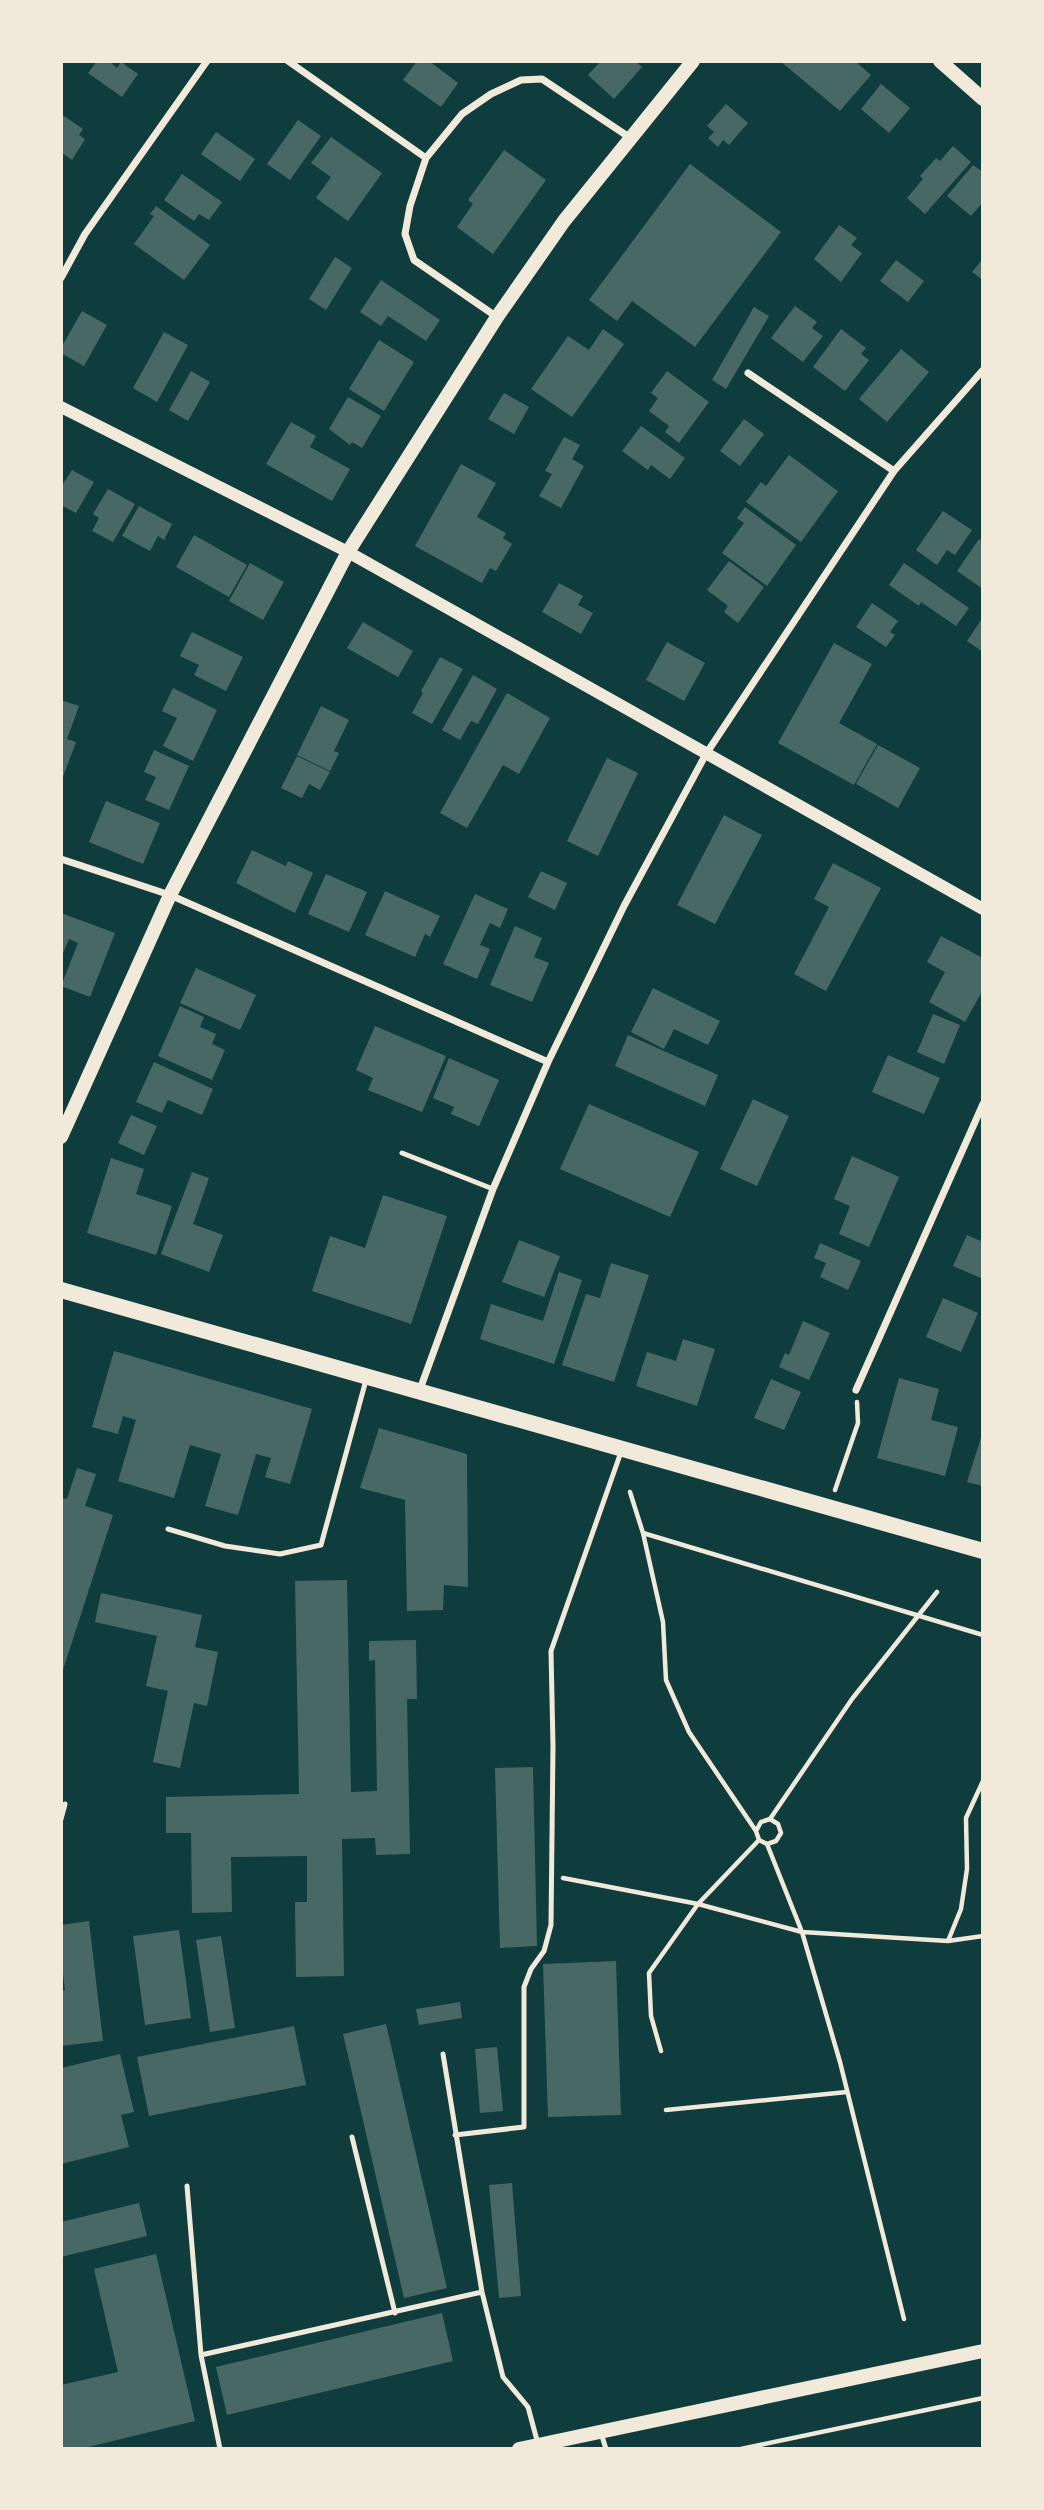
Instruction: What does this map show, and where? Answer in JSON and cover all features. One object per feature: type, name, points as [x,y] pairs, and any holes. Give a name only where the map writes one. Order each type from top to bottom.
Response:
[{"type":"main road","points":[[61,1137],[170,895],[348,552],[497,317],[564,221],[693,61]]},
{"type":"main road","points":[[940,61],[983,99]]},
{"type":"main road","points":[[61,1290],[983,1551]]},
{"type":"main road","points":[[519,2449],[983,2351]]},
{"type":"street","points":[[61,278],[85,234],[208,61]]},
{"type":"street","points":[[288,61],[426,158]]},
{"type":"street","points":[[497,317],[414,260],[405,233],[410,206],[426,158],[461,114],[491,94],[520,80],[542,79],[629,138]]},
{"type":"street","points":[[419,1392],[494,1189],[548,1062],[624,906],[706,754],[894,471],[983,370]]},
{"type":"street","points":[[748,373],[894,471]]},
{"type":"street","points":[[61,407],[348,552],[983,909]]},
{"type":"street","points":[[61,859],[170,895],[548,1062]]},
{"type":"street","points":[[856,1390],[983,1104]]},
{"type":"lane","points":[[402,1153],[494,1189]]},
{"type":"lane","points":[[168,1529],[225,1546],[280,1554],[321,1545],[367,1377]]},
{"type":"lane","points":[[455,2134],[524,2127],[524,1987],[531,1969],[544,1951],[551,1925],[551,1651],[622,1448]]},
{"type":"lane","points":[[61,1819],[65,1804]]},
{"type":"lane","points":[[443,2054],[482,2292],[503,2377],[528,2407],[538,2444]]},
{"type":"lane","points":[[352,2137],[394,2313]]},
{"type":"lane","points":[[187,2186],[201,2355],[220,2449]]},
{"type":"lane","points":[[201,2355],[482,2292]]},
{"type":"lane","points":[[601,2430],[606,2449]]},
{"type":"path","points":[[828,1508],[858,1423],[856,1390]]},
{"type":"path","points":[[630,1492],[643,1533],[663,1622],[666,1680],[690,1732],[757,1830],[759,1840]]},
{"type":"path","points":[[643,1533],[983,1635]]},
{"type":"path","points":[[757,1830],[761,1822],[770,1819],[852,1699],[937,1592]]},
{"type":"path","points":[[948,1941],[961,1909],[967,1869],[966,1818],[983,1781]]},
{"type":"path","points":[[767,1844],[776,1841],[781,1833],[778,1824],[770,1819]]},
{"type":"path","points":[[759,1840],[767,1844],[802,1932],[848,2092],[904,2319]]},
{"type":"path","points":[[661,2051],[651,2016],[649,1973],[698,1903],[759,1840]]},
{"type":"path","points":[[551,1876],[698,1903],[802,1932],[948,1941],[983,1936]]},
{"type":"path","points":[[666,2110],[848,2092]]},
{"type":"path","points":[[741,2449],[983,2398]]},
{"type":"building","points":[[97,61],[109,61],[117,68],[121,62],[138,74],[122,97],[88,73]]},
{"type":"building","points":[[417,61],[429,61],[458,83],[441,107],[403,80]]},
{"type":"building","points":[[601,61],[635,61],[642,67],[614,99],[588,75]]},
{"type":"building","points":[[780,61],[855,61],[871,75],[840,111]]},
{"type":"building","points":[[881,84],[910,108],[889,133],[861,109]]},
{"type":"building","points":[[726,104],[748,123],[729,145],[723,140],[718,147],[708,138],[714,132],[707,126]]},
{"type":"building","points":[[61,114],[83,129],[79,135],[85,139],[72,160],[61,152]]},
{"type":"building","points":[[298,120],[321,136],[290,180],[267,164]]},
{"type":"building","points":[[216,132],[255,159],[240,181],[201,154]]},
{"type":"building","points":[[331,137],[382,173],[348,221],[316,198],[331,177],[311,163]]},
{"type":"building","points":[[953,146],[971,162],[925,214],[907,198],[923,179],[920,176],[936,158],[940,161]]},
{"type":"building","points":[[504,150],[546,180],[493,254],[457,227],[473,204],[468,200]]},
{"type":"building","points":[[690,164],[781,232],[695,347],[632,301],[617,321],[589,300]]},
{"type":"building","points":[[973,165],[983,172],[983,202],[971,216],[947,196]]},
{"type":"building","points":[[182,174],[222,202],[209,220],[199,214],[194,221],[164,200]]},
{"type":"building","points":[[156,206],[210,245],[184,280],[134,244],[154,216],[150,214]]},
{"type":"building","points":[[839,225],[857,238],[851,245],[862,253],[841,282],[814,259]]},
{"type":"building","points":[[335,257],[352,268],[326,310],[309,299]]},
{"type":"building","points":[[983,259],[983,280],[972,272]]},
{"type":"building","points":[[896,260],[924,281],[908,302],[880,281]]},
{"type":"building","points":[[381,280],[440,320],[426,341],[388,316],[381,326],[360,312]]},
{"type":"building","points":[[795,306],[817,322],[812,328],[823,336],[803,362],[771,338]]},
{"type":"building","points":[[754,307],[769,316],[726,389],[712,380]]},
{"type":"building","points":[[82,311],[107,325],[84,366],[61,353],[61,348]]},
{"type":"building","points":[[603,329],[624,344],[572,417],[531,389],[568,336],[589,350]]},
{"type":"building","points":[[841,329],[866,348],[861,354],[869,360],[845,391],[813,367]]},
{"type":"building","points":[[164,332],[188,345],[157,402],[133,388]]},
{"type":"building","points":[[379,340],[414,362],[384,411],[349,389]]},
{"type":"building","points":[[901,349],[929,372],[887,422],[859,399]]},
{"type":"building","points":[[191,371],[210,382],[188,421],[169,410]]},
{"type":"building","points":[[667,371],[709,402],[679,443],[665,432],[669,426],[649,411],[658,398],[651,393]]},
{"type":"building","points":[[504,393],[529,407],[514,434],[488,419]]},
{"type":"building","points":[[348,397],[381,416],[362,448],[352,442],[350,445],[329,429]]},
{"type":"building","points":[[744,419],[764,434],[740,466],[720,451]]},
{"type":"building","points":[[291,422],[316,436],[310,447],[350,469],[332,501],[266,464]]},
{"type":"building","points":[[641,426],[685,458],[670,479],[651,465],[648,470],[622,451]]},
{"type":"building","points":[[564,437],[580,445],[572,459],[584,466],[561,508],[539,496],[552,474],[545,471]]},
{"type":"building","points":[[789,455],[838,491],[801,542],[746,502],[761,482],[766,486]]},
{"type":"building","points":[[461,464],[496,483],[477,517],[506,533],[503,538],[512,544],[496,571],[490,568],[482,583],[415,546]]},
{"type":"building","points":[[72,470],[94,482],[76,513],[61,505],[61,487]]},
{"type":"building","points":[[108,489],[135,504],[113,542],[92,531],[99,518],[93,514]]},
{"type":"building","points":[[139,506],[172,524],[164,540],[158,536],[150,551],[122,536]]},
{"type":"building","points":[[745,507],[796,545],[767,586],[722,553],[744,523],[737,518]]},
{"type":"building","points":[[943,511],[972,530],[955,555],[947,550],[937,565],[916,550]]},
{"type":"building","points":[[194,535],[247,565],[229,597],[176,567]]},
{"type":"building","points":[[979,539],[983,542],[983,589],[957,571]]},
{"type":"building","points":[[729,561],[764,587],[738,623],[724,612],[728,606],[707,590]]},
{"type":"building","points":[[250,563],[284,582],[263,620],[229,601]]},
{"type":"building","points":[[904,563],[969,608],[956,626],[921,602],[919,606],[889,585]]},
{"type":"building","points":[[559,583],[583,596],[578,605],[593,613],[581,634],[542,612]]},
{"type":"building","points":[[872,603],[898,621],[890,632],[895,635],[886,647],[856,627]]},
{"type":"building","points":[[983,617],[983,652],[967,641]]},
{"type":"building","points":[[363,622],[413,651],[398,677],[347,648]]},
{"type":"building","points":[[192,632],[243,657],[226,691],[194,675],[199,665],[180,656]]},
{"type":"building","points":[[667,642],[705,663],[684,701],[646,680]]},
{"type":"building","points":[[834,643],[872,664],[839,723],[877,744],[854,785],[778,743]]},
{"type":"building","points":[[440,657],[463,669],[432,724],[412,713]]},
{"type":"building","points":[[473,675],[497,689],[478,724],[471,721],[460,740],[442,730]]},
{"type":"building","points":[[173,688],[217,710],[193,761],[163,746],[177,718],[162,711]]},
{"type":"building","points":[[507,693],[550,718],[519,774],[503,765],[467,828],[440,813]]},
{"type":"building","points":[[61,700],[79,706],[67,739],[76,742],[61,782]]},
{"type":"building","points":[[321,706],[349,720],[334,751],[339,753],[330,771],[297,755]]},
{"type":"building","points":[[878,745],[920,768],[898,808],[856,784]]},
{"type":"building","points":[[154,750],[189,766],[169,810],[145,800],[156,777],[144,772]]},
{"type":"building","points":[[297,756],[330,772],[320,790],[309,784],[302,798],[281,788]]},
{"type":"building","points":[[607,758],[638,773],[598,856],[567,841]]},
{"type":"building","points":[[106,801],[160,823],[143,864],[89,842]]},
{"type":"building","points":[[724,815],[762,835],[715,924],[677,905]]},
{"type":"building","points":[[252,850],[286,866],[288,861],[313,873],[295,913],[236,883]]},
{"type":"building","points":[[833,863],[881,888],[826,991],[794,974],[829,907],[814,899]]},
{"type":"building","points":[[541,871],[567,883],[555,910],[528,897]]},
{"type":"building","points":[[326,874],[367,892],[349,932],[308,914]]},
{"type":"building","points":[[385,891],[440,916],[430,937],[425,934],[415,957],[365,935]]},
{"type":"building","points":[[475,894],[508,909],[500,928],[490,923],[480,945],[490,949],[477,979],[443,964]]},
{"type":"building","points":[[61,913],[115,933],[90,997],[61,986],[78,943],[69,939],[61,958]]},
{"type":"building","points":[[515,926],[542,938],[534,957],[549,963],[532,1002],[490,985]]},
{"type":"building","points":[[941,936],[983,958],[983,990],[965,1022],[929,1002],[945,972],[927,962]]},
{"type":"building","points":[[196,968],[256,995],[240,1030],[180,1003]]},
{"type":"building","points":[[653,988],[720,1021],[708,1045],[674,1029],[664,1049],[631,1032]]},
{"type":"building","points":[[180,1006],[204,1017],[200,1027],[216,1034],[212,1044],[225,1050],[212,1080],[158,1056]]},
{"type":"building","points":[[933,1014],[960,1025],[944,1064],[917,1052]]},
{"type":"building","points":[[375,1026],[446,1056],[422,1112],[368,1090],[373,1078],[356,1070]]},
{"type":"building","points":[[628,1035],[718,1075],[705,1106],[615,1066]]},
{"type":"building","points":[[888,1055],[940,1078],[924,1114],[872,1092]]},
{"type":"building","points":[[449,1058],[499,1080],[479,1126],[451,1114],[454,1107],[433,1098]]},
{"type":"building","points":[[154,1062],[213,1089],[202,1115],[168,1100],[162,1113],[136,1102]]},
{"type":"building","points":[[753,1099],[789,1116],[757,1186],[720,1169]]},
{"type":"building","points":[[589,1104],[699,1152],[670,1217],[560,1169]]},
{"type":"building","points":[[131,1115],[157,1126],[144,1155],[118,1143]]},
{"type":"building","points":[[852,1156],[899,1177],[869,1247],[839,1234],[850,1206],[834,1199]]},
{"type":"building","points":[[111,1158],[144,1169],[136,1194],[172,1206],[156,1255],[87,1233]]},
{"type":"building","points":[[192,1172],[209,1178],[193,1224],[223,1235],[209,1272],[161,1254]]},
{"type":"building","points":[[383,1195],[447,1216],[411,1324],[312,1291],[330,1236],[365,1248]]},
{"type":"building","points":[[967,1235],[983,1242],[983,1279],[953,1266]]},
{"type":"building","points":[[519,1240],[560,1256],[544,1297],[502,1282]]},
{"type":"building","points":[[820,1243],[861,1261],[848,1290],[820,1277],[826,1263],[814,1258]]},
{"type":"building","points":[[611,1263],[649,1275],[614,1382],[562,1365],[586,1294],[600,1298]]},
{"type":"building","points":[[559,1272],[582,1280],[554,1364],[480,1339],[491,1304],[543,1321]]},
{"type":"building","points":[[943,1298],[978,1313],[961,1352],[926,1337]]},
{"type":"building","points":[[803,1321],[830,1333],[809,1380],[779,1367],[785,1353],[789,1355]]},
{"type":"building","points":[[683,1339],[715,1349],[697,1406],[636,1386],[647,1352],[676,1361]]},
{"type":"building","points":[[114,1351],[312,1409],[290,1484],[265,1477],[271,1458],[256,1454],[238,1515],[205,1506],[221,1454],[190,1445],[174,1498],[118,1481],[136,1420],[123,1416],[118,1434],[92,1427]]},
{"type":"building","points":[[899,1378],[939,1389],[931,1420],[958,1427],[945,1476],[877,1458]]},
{"type":"building","points":[[771,1379],[801,1392],[784,1430],[754,1418]]},
{"type":"building","points":[[379,1428],[467,1454],[468,1587],[444,1585],[443,1610],[407,1611],[405,1500],[360,1488]]},
{"type":"building","points":[[983,1431],[983,1486],[967,1482]]},
{"type":"building","points":[[77,1468],[96,1474],[85,1506],[113,1515],[62,1673],[61,1498],[67,1499]]},
{"type":"building","points":[[347,1580],[351,1792],[377,1791],[375,1660],[369,1661],[369,1641],[416,1640],[417,1699],[407,1699],[410,1854],[376,1855],[375,1838],[342,1839],[344,1976],[296,1977],[295,1902],[307,1902],[307,1856],[231,1857],[232,1912],[192,1913],[191,1833],[166,1833],[166,1797],[299,1794],[295,1581]]},
{"type":"building","points":[[101,1593],[202,1615],[195,1647],[218,1652],[207,1706],[194,1703],[180,1768],[153,1762],[168,1691],[146,1686],[157,1636],[95,1622]]},
{"type":"building","points":[[533,1767],[537,1946],[500,1948],[495,1768]]},
{"type":"building","points":[[89,1921],[103,2041],[61,2046],[61,1991],[65,1990],[61,1925]]},
{"type":"building","points":[[179,1930],[191,2018],[145,2025],[133,1936]]},
{"type":"building","points":[[221,1936],[235,2028],[210,2032],[196,1940]]},
{"type":"building","points":[[616,1961],[621,2115],[548,2117],[543,1964]]},
{"type":"building","points":[[460,2002],[462,2018],[419,2025],[416,2009]]},
{"type":"building","points":[[386,2024],[447,2288],[404,2298],[343,2034]]},
{"type":"building","points":[[294,2026],[306,2085],[149,2116],[137,2057]]},
{"type":"building","points":[[497,2047],[503,2111],[480,2113],[475,2049]]},
{"type":"building","points":[[120,2054],[134,2112],[121,2115],[129,2147],[61,2164],[61,2068]]},
{"type":"building","points":[[512,2183],[521,2296],[499,2298],[489,2185]]},
{"type":"building","points":[[139,2203],[147,2236],[61,2257],[61,2222]]},
{"type":"building","points":[[156,2254],[195,2421],[80,2449],[61,2449],[61,2385],[118,2372],[94,2269]]},
{"type":"building","points":[[442,2313],[453,2361],[227,2415],[216,2367]]}]
